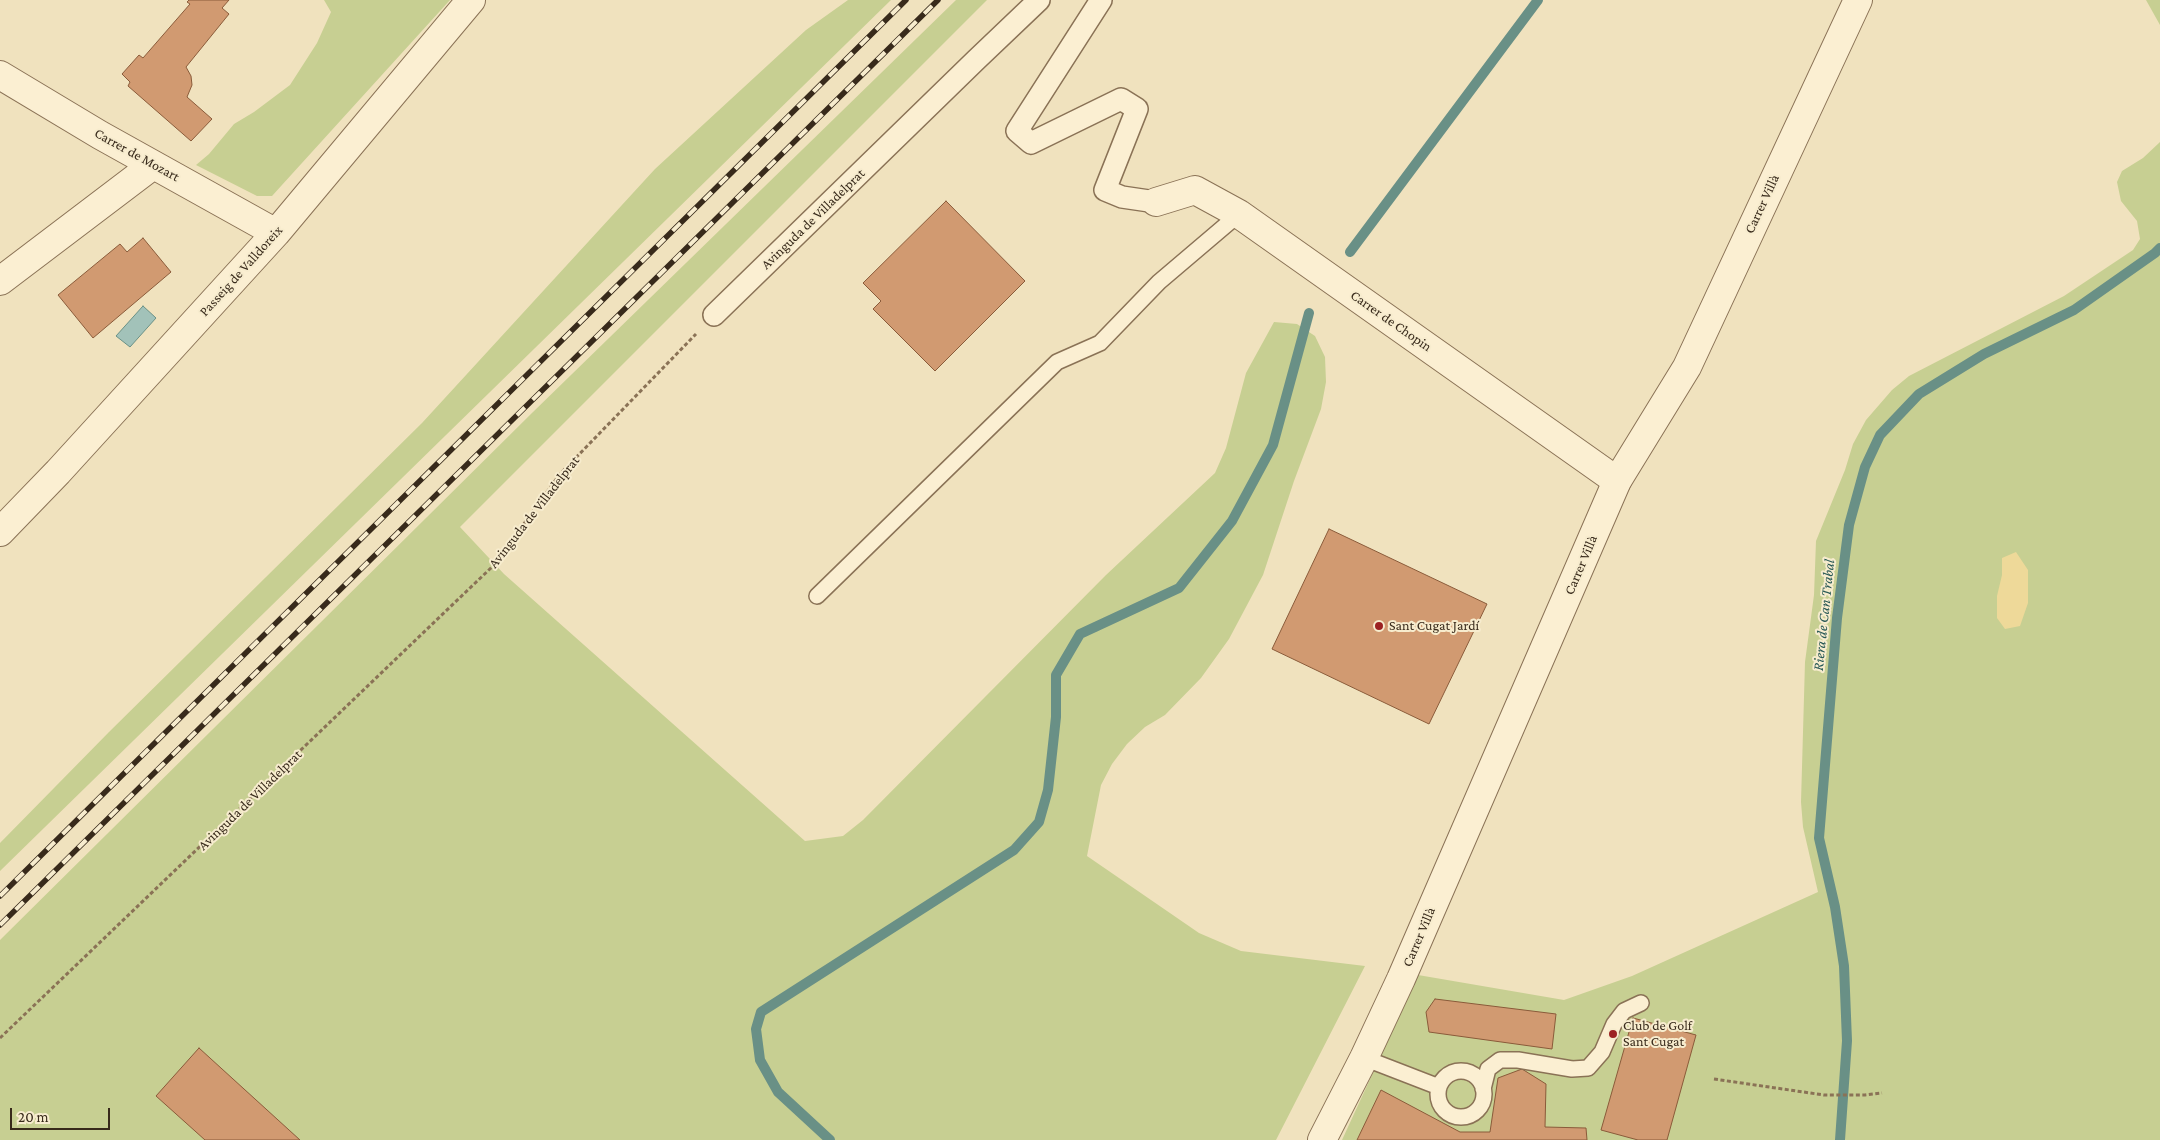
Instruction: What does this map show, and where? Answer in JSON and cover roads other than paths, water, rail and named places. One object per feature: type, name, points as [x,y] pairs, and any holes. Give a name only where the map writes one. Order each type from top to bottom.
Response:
[{"type":"street","name":"Passeig de Valldoreix","points":[[0,532],[58,472],[276,233],[471,0]]},
{"type":"street","name":"Avinguda de Villadelprat","points":[[714,315],[1039,0]]},
{"type":"street","points":[[1101,0],[1017,131],[1032,144],[1121,99],[1137,108],[1105,190],[1122,197],[1156,202]]},
{"type":"street","name":"Carrer Villà","points":[[1322,1140],[1364,1058],[1401,979],[1617,481],[1687,367],[1858,0]]},
{"type":"street","name":"Carrer de Mozart","points":[[0,75],[153,165],[276,233]]},
{"type":"street","points":[[0,281],[153,165]]},
{"type":"street","name":"Carrer de Chopin","points":[[1156,202],[1195,190],[1239,214],[1617,481]]},
{"type":"lane","points":[[817,596],[1056,362],[1100,343],[1159,282],[1239,214]]},
{"type":"lane","points":[[1483,1089],[1488,1069],[1500,1060],[1518,1060],[1572,1069],[1588,1068],[1602,1052],[1614,1024],[1624,1011],[1642,1003]]},
{"type":"lane","points":[[1364,1058],[1439,1087]]},
{"type":"lane","points":[[1461,1071],[1476,1077],[1483,1089],[1484,1096],[1478,1110],[1472,1115],[1461,1118],[1446,1112],[1441,1106],[1438,1094],[1439,1087],[1446,1077],[1461,1071]]},
{"type":"water","points":[[143,306],[156,318],[130,347],[116,336]]},
{"type":"waterway","points":[[1350,252],[1538,0]]},
{"type":"waterway","name":"Riera de Can Trabal","points":[[1840,1140],[1847,1041],[1844,966],[1835,907],[1819,838],[1837,618],[1849,525],[1865,467],[1880,435],[1919,394],[1984,354],[2074,310],[2160,248]]},
{"type":"waterway","points":[[830,1140],[778,1092],[760,1060],[756,1029],[761,1012],[1014,850],[1039,822],[1048,790],[1056,717],[1056,675],[1080,634],[1179,588],[1232,521],[1273,445],[1309,313]]},
{"type":"railway","points":[[0,896],[906,0]]},
{"type":"railway","points":[[0,925],[938,0]]},
{"type":"place","name":"Sant Cugat Jardí","points":[[1379,626]]},
{"type":"place","name":"Club de Golf Sant Cugat","points":[[1613,1034]]}]
